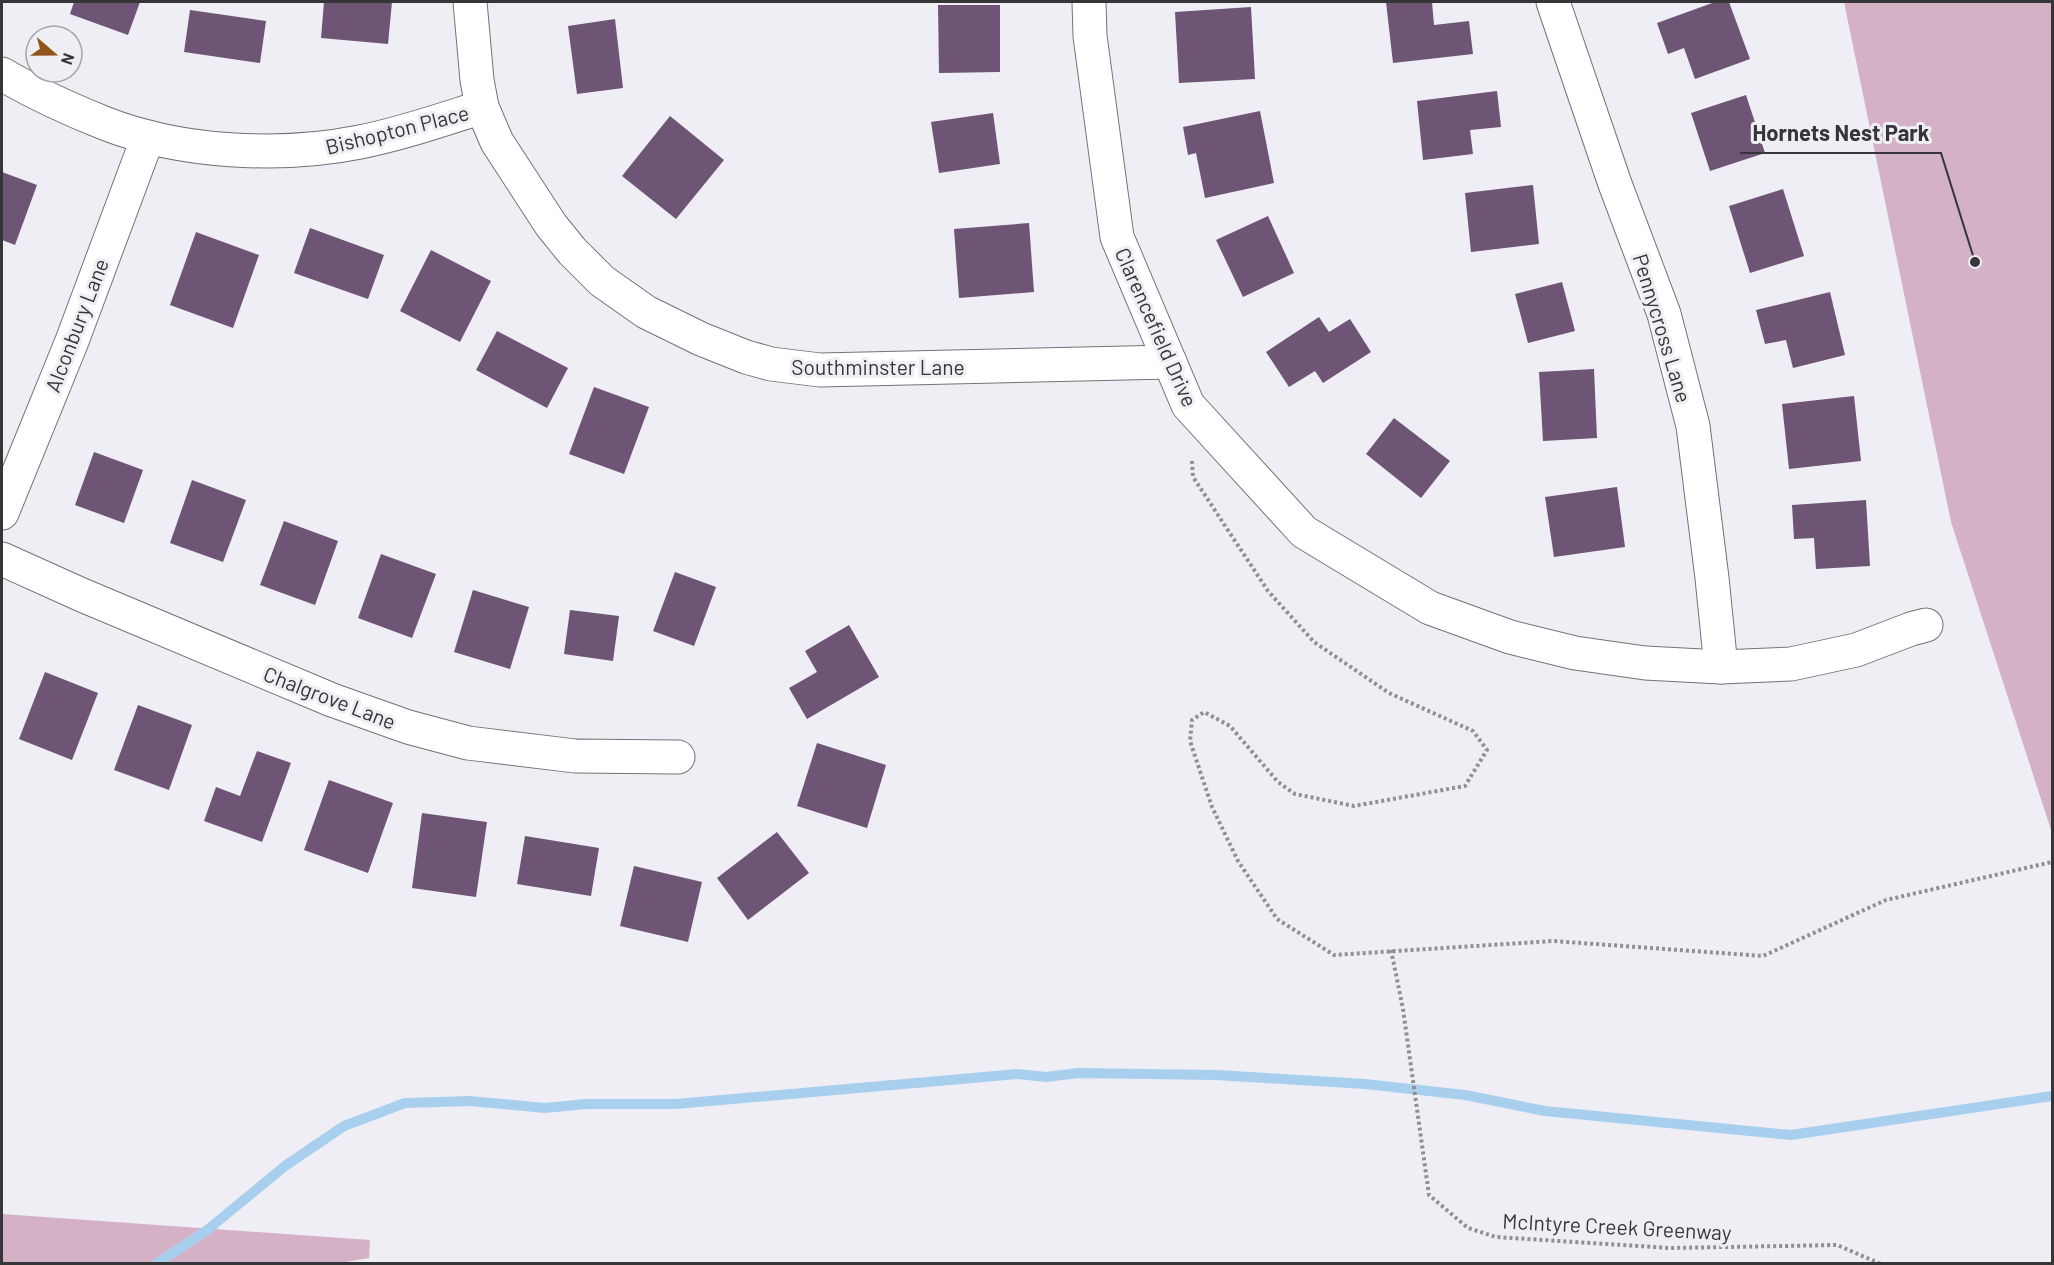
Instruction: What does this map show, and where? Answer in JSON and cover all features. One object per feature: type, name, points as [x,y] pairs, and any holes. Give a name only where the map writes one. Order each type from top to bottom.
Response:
[{"type":"street","name":"Southminster Lane","points":[[470,2],[477,80],[482,107],[496,142],[572,251],[602,281],[645,312],[701,339],[746,357],[771,364],[820,370],[1170,362]]},
{"type":"street","name":"Clarencefield Drive","points":[[1089,2],[1090,36],[1117,237],[1188,405],[1304,532],[1430,608],[1510,637],[1575,653],[1644,663],[1721,667],[1791,664],[1856,650],[1926,625]]},
{"type":"street","name":"Pennycross Lane","points":[[1553,2],[1615,184],[1664,314],[1693,426],[1721,667]]},
{"type":"street","name":"Bishopton Place","points":[[2,74],[29,90],[105,124],[148,137],[208,147],[263,151],[310,150],[359,142],[398,133],[482,107]]},
{"type":"street","name":"Alconbury Lane","points":[[2,513],[72,341],[148,137]]},
{"type":"street","name":"Chalgrove Lane","points":[[2,559],[332,700],[408,727],[468,743],[575,756],[678,757]]},
{"type":"path","points":[[1191,457],[1193,477],[1268,591],[1314,642],[1389,693],[1473,731],[1486,750],[1465,786],[1354,806],[1295,794],[1278,782],[1230,726],[1204,712],[1192,720],[1190,741],[1212,807],[1238,861],[1277,919],[1334,955],[1553,941],[1763,956],[1886,900],[2052,862]]},
{"type":"path","name":"McIntyre Creek Greenway","points":[[1392,950],[1403,1009],[1429,1195],[1468,1228],[1496,1237],[1670,1248],[1837,1245],[1881,1263]]},
{"type":"shaded area","points":[[1844,2],[2052,2],[2052,833],[1951,522]]},
{"type":"shaded area","points":[[2,1214],[370,1240],[369,1258],[333,1264],[2,1263]]},
{"type":"building","points":[[74,2],[140,2],[128,35],[70,14]]},
{"type":"building","points":[[324,2],[392,2],[388,44],[321,38]]},
{"type":"building","points":[[1386,2],[1432,2],[1434,25],[1469,21],[1473,54],[1393,63]]},
{"type":"building","points":[[1715,2],[1729,2],[1750,59],[1695,79],[1684,48],[1668,54],[1657,23]]},
{"type":"building","points":[[938,5],[1000,5],[1000,72],[939,73]]},
{"type":"building","points":[[1251,7],[1255,79],[1179,83],[1175,12]]},
{"type":"building","points":[[190,10],[266,21],[260,63],[184,52]]},
{"type":"building","points":[[615,19],[623,88],[577,94],[568,26]]},
{"type":"building","points":[[1497,91],[1501,127],[1470,130],[1473,154],[1423,160],[1417,101]]},
{"type":"building","points":[[1746,95],[1765,153],[1710,171],[1691,113]]},
{"type":"building","points":[[1260,111],[1274,183],[1205,198],[1196,153],[1188,155],[1183,127]]},
{"type":"building","points":[[993,113],[1000,164],[939,173],[931,122]]},
{"type":"building","points":[[670,116],[724,160],[676,219],[622,176]]},
{"type":"building","points":[[2,172],[37,185],[15,245],[2,240]]},
{"type":"building","points":[[1533,185],[1539,244],[1471,252],[1465,193]]},
{"type":"building","points":[[1783,189],[1804,256],[1750,273],[1729,206]]},
{"type":"building","points":[[1268,216],[1294,273],[1243,297],[1216,240]]},
{"type":"building","points":[[1029,223],[1034,292],[959,298],[954,229]]},
{"type":"building","points":[[310,228],[384,255],[368,299],[294,273]]},
{"type":"building","points":[[196,232],[259,255],[233,328],[170,305]]},
{"type":"building","points":[[431,250],[491,281],[460,342],[400,311]]},
{"type":"building","points":[[1562,282],[1575,331],[1528,343],[1515,294]]},
{"type":"building","points":[[1830,292],[1845,355],[1793,368],[1786,340],[1765,344],[1756,310]]},
{"type":"building","points":[[1319,317],[1329,332],[1350,319],[1371,352],[1323,383],[1315,371],[1289,387],[1266,352]]},
{"type":"building","points":[[497,331],[568,368],[547,408],[476,370]]},
{"type":"building","points":[[1594,369],[1597,438],[1543,441],[1539,372]]},
{"type":"building","points":[[594,387],[649,407],[624,474],[569,454]]},
{"type":"building","points":[[1854,396],[1861,461],[1789,469],[1782,404]]},
{"type":"building","points":[[1394,418],[1450,461],[1421,498],[1366,454]]},
{"type":"building","points":[[94,452],[143,470],[124,523],[75,505]]},
{"type":"building","points":[[192,480],[246,500],[223,562],[170,543]]},
{"type":"building","points":[[1617,487],[1625,547],[1554,557],[1545,497]]},
{"type":"building","points":[[1866,500],[1870,566],[1816,569],[1814,538],[1794,539],[1792,505]]},
{"type":"building","points":[[284,521],[338,541],[315,605],[260,585]]},
{"type":"building","points":[[381,554],[436,574],[412,638],[358,618]]},
{"type":"building","points":[[675,572],[716,587],[694,646],[653,631]]},
{"type":"building","points":[[473,590],[529,607],[510,669],[454,652]]},
{"type":"building","points":[[570,610],[619,616],[613,661],[564,654]]},
{"type":"building","points":[[849,625],[879,677],[807,719],[789,688],[817,672],[805,651]]},
{"type":"building","points":[[45,672],[98,693],[72,760],[19,739]]},
{"type":"building","points":[[138,705],[192,725],[169,790],[114,770]]},
{"type":"building","points":[[817,743],[886,765],[867,828],[797,806]]},
{"type":"building","points":[[257,751],[291,763],[262,842],[204,821],[216,787],[240,796]]},
{"type":"building","points":[[329,780],[393,803],[368,873],[304,850]]},
{"type":"building","points":[[422,813],[487,822],[476,897],[412,888]]},
{"type":"building","points":[[777,832],[809,873],[748,920],[717,878]]},
{"type":"building","points":[[525,836],[599,848],[591,896],[517,884]]},
{"type":"building","points":[[634,866],[702,882],[688,942],[620,926]]},
{"type":"waterway","points":[[156,1264],[206,1231],[285,1166],[344,1126],[405,1103],[470,1101],[545,1108],[586,1104],[676,1104],[1018,1074],[1046,1077],[1078,1073],[1216,1075],[1365,1084],[1465,1095],[1545,1111],[1791,1135],[2052,1096]]},
{"type":"place","name":"Hornets Nest Park","points":[[1975,262]]}]
